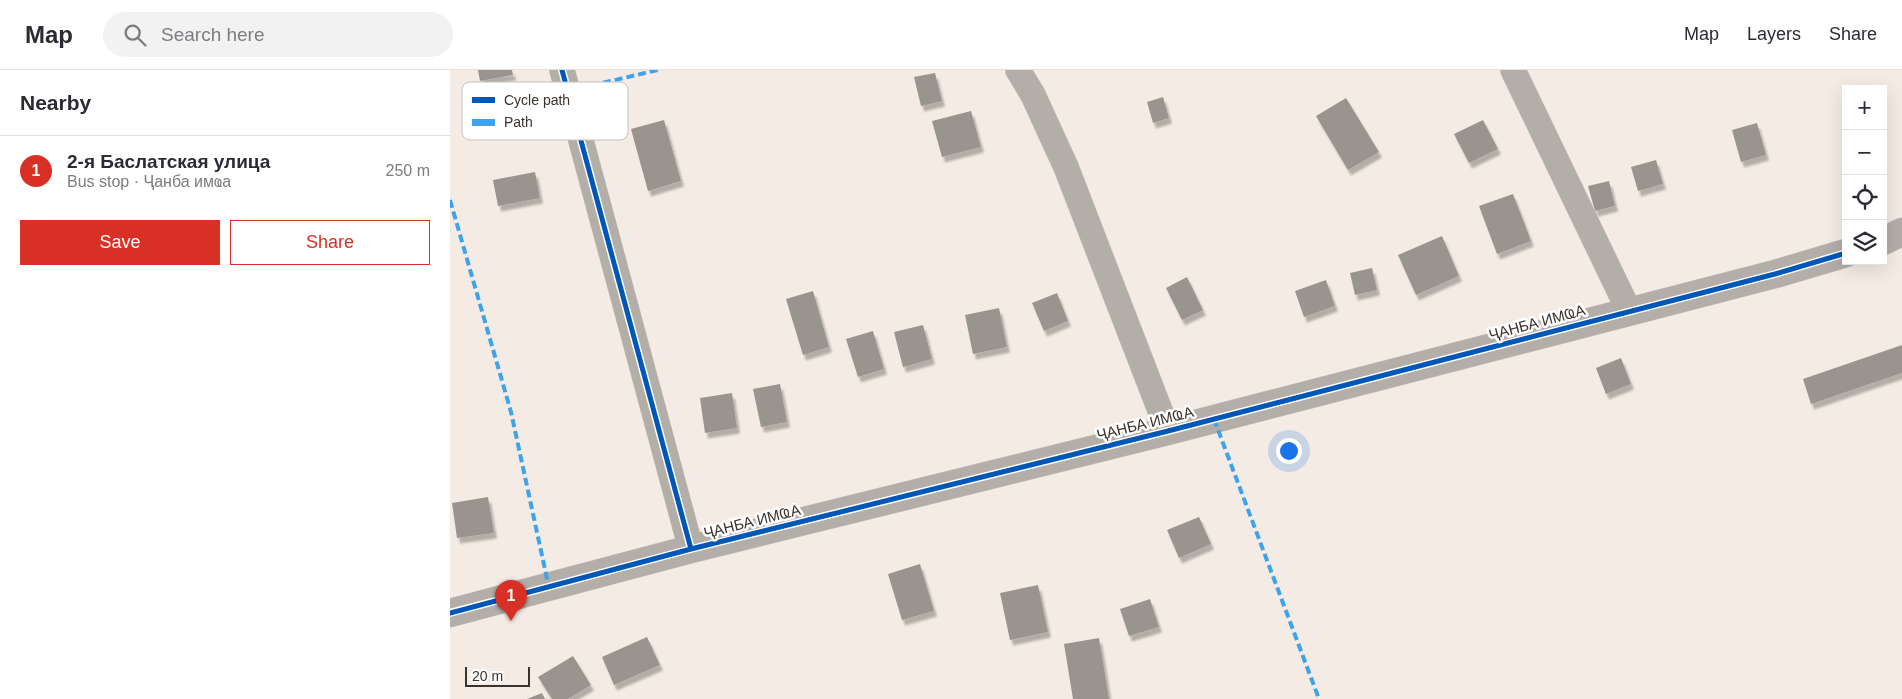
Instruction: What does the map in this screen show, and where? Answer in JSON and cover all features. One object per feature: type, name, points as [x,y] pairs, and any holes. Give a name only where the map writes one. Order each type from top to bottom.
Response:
[{"type":"street","points":[[1018,70],[1066,167],[1168,431]]},
{"type":"street","points":[[1512,70],[1629,311]]},
{"type":"street","points":[[581,140],[691,549]]},
{"type":"street","points":[[1887,240],[1902,232]]},
{"type":"street","name":"ҶАНБА ИМҨА","points":[[450,613],[691,549],[1168,431],[1842,255]]},
{"type":"building","points":[[478,70],[512,70],[513,75],[480,81]]},
{"type":"building","points":[[935,73],[942,101],[921,106],[914,77]]},
{"type":"building","points":[[1163,97],[1169,118],[1153,123],[1147,102]]},
{"type":"building","points":[[1346,98],[1379,152],[1348,170],[1316,116]]},
{"type":"building","points":[[971,111],[981,147],[942,157],[932,121]]},
{"type":"building","points":[[664,120],[681,181],[648,191],[631,129]]},
{"type":"building","points":[[1483,120],[1498,149],[1469,163],[1454,134]]},
{"type":"building","points":[[1757,123],[1766,155],[1741,162],[1732,130]]},
{"type":"building","points":[[1656,160],[1663,184],[1638,191],[1631,167]]},
{"type":"building","points":[[535,172],[540,198],[498,206],[493,180]]},
{"type":"building","points":[[1609,181],[1615,206],[1595,211],[1588,186]]},
{"type":"building","points":[[1513,194],[1531,241],[1497,254],[1479,206]]},
{"type":"building","points":[[1442,236],[1459,276],[1416,295],[1398,255]]},
{"type":"building","points":[[1372,268],[1377,290],[1355,295],[1350,273]]},
{"type":"building","points":[[1187,277],[1203,310],[1182,320],[1166,288]]},
{"type":"building","points":[[1326,280],[1335,306],[1304,317],[1295,291]]},
{"type":"building","points":[[813,291],[829,347],[803,355],[786,299]]},
{"type":"building","points":[[1057,293],[1068,321],[1044,331],[1032,303]]},
{"type":"building","points":[[999,308],[1007,347],[973,354],[965,315]]},
{"type":"building","points":[[923,325],[932,359],[903,367],[894,332]]},
{"type":"building","points":[[873,331],[884,369],[858,377],[846,339]]},
{"type":"building","points":[[1902,345],[1902,373],[1811,404],[1803,379]]},
{"type":"building","points":[[1621,358],[1631,384],[1606,394],[1596,368]]},
{"type":"building","points":[[780,384],[787,422],[761,427],[753,389]]},
{"type":"building","points":[[732,393],[737,428],[705,433],[700,398]]},
{"type":"building","points":[[488,497],[494,533],[457,538],[452,503]]},
{"type":"building","points":[[1199,517],[1211,544],[1179,558],[1167,530]]},
{"type":"building","points":[[920,564],[934,611],[902,620],[888,574]]},
{"type":"building","points":[[1038,585],[1048,632],[1010,640],[1000,593]]},
{"type":"building","points":[[1150,599],[1159,627],[1129,636],[1120,609]]},
{"type":"building","points":[[647,637],[660,665],[614,685],[602,657]]},
{"type":"building","points":[[1099,638],[1109,699],[1073,699],[1064,644]]},
{"type":"building","points":[[573,656],[591,685],[568,699],[552,699],[538,677]]},
{"type":"building","points":[[542,693],[545,699],[527,699]]},
{"type":"marked path","points":[[607,82],[658,70]]},
{"type":"marked path","points":[[450,200],[511,412],[549,588]]},
{"type":"marked path","points":[[1214,419],[1319,699]]},
{"type":"cycle path","points":[[562,70],[565,82]]},
{"type":"cycle path","points":[[581,140],[691,549]]},
{"type":"cycle path","points":[[450,613],[691,549],[1168,431],[1775,274],[1842,254]]},
{"type":"place","name":"2-я Баслатская улица","points":[[511,621]]}]
